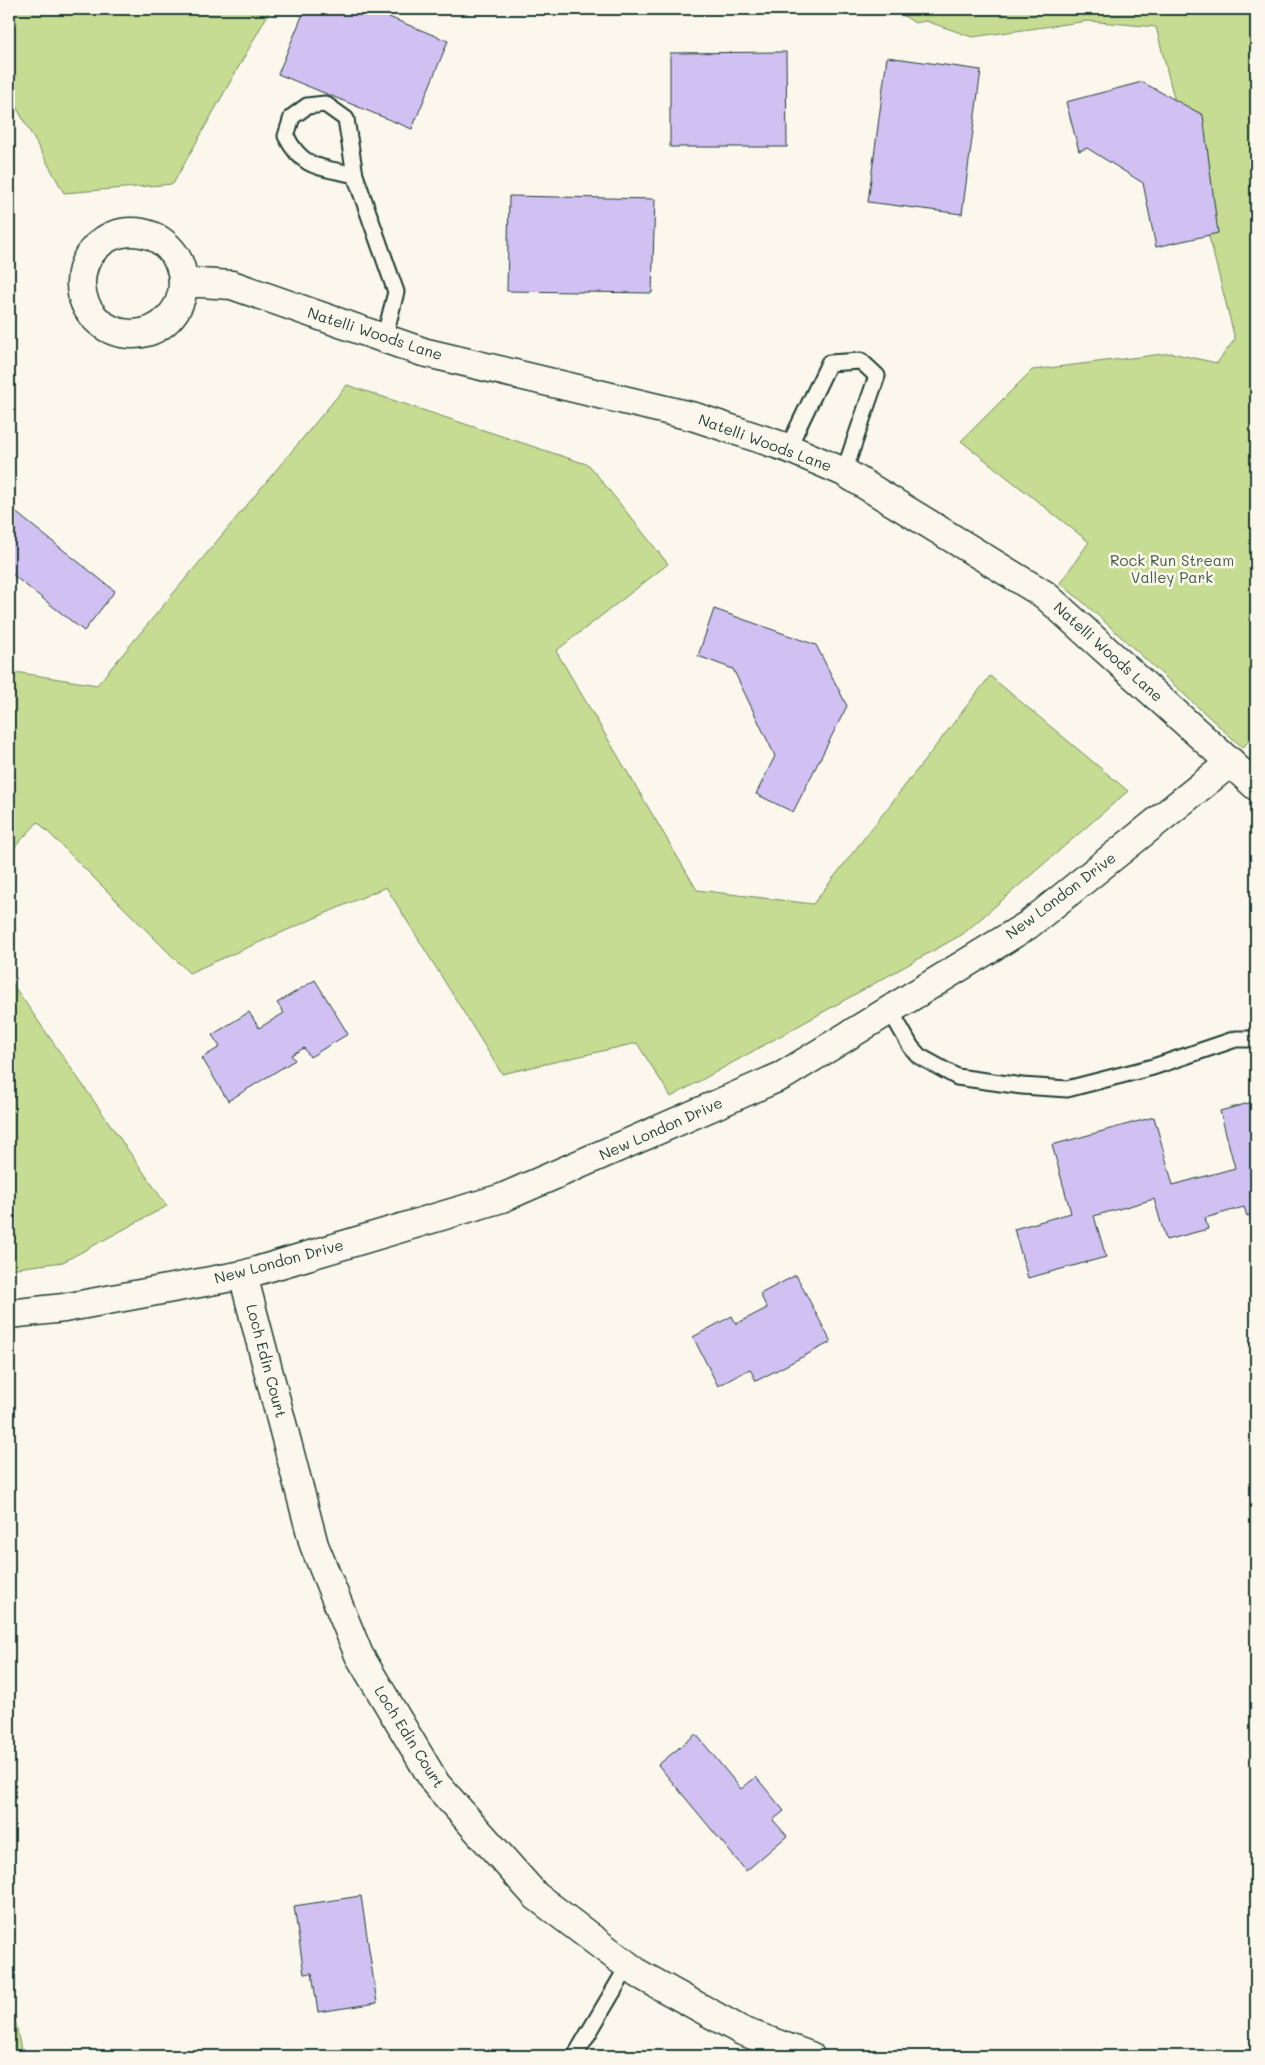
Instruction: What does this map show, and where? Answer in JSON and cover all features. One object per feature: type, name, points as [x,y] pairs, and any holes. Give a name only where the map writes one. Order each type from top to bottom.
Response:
[{"type":"street","name":"Natelli Woods Lane","points":[[184,282],[232,284],[423,352],[695,417],[788,448],[844,472],[1044,596],[1256,786]]},
{"type":"street","name":"New London Drive","points":[[9,1314],[64,1308],[243,1275],[502,1198],[784,1075],[1028,925],[1231,762]]},
{"type":"street","name":"Loch Edin Court","points":[[243,1275],[314,1544],[359,1655],[436,1784],[536,1896],[628,1966],[742,2032],[810,2056]]},
{"type":"lane","points":[[355,175],[308,164],[294,152],[286,136],[292,117],[307,106],[325,104],[346,120],[355,175],[396,292],[384,338]]},
{"type":"lane","points":[[788,448],[829,363],[862,361],[877,376],[844,472]]},
{"type":"lane","points":[[890,1010],[911,1047],[919,1056],[957,1077],[1022,1086],[1067,1089],[1153,1067],[1236,1039],[1256,1040]]},
{"type":"lane","points":[[575,2056],[628,1966]]},
{"type":"green space","points":[[9,9],[271,9],[173,184],[64,193],[9,94]]},
{"type":"green space","name":"Rock Run Stream Valley Park","points":[[893,9],[1256,9],[1256,731],[1243,748],[1060,583],[1089,542],[961,441],[1032,370],[1171,353],[1217,363],[1235,339],[1156,27],[1088,21],[972,37],[926,21],[915,23]]},
{"type":"green space","points":[[347,385],[589,465],[668,564],[556,651],[697,890],[813,904],[990,676],[1128,791],[963,934],[671,1097],[637,1043],[502,1074],[386,887],[189,973],[38,822],[9,853],[9,671],[97,685]]},
{"type":"green space","points":[[9,979],[167,1206],[63,1262],[9,1269]]},
{"type":"green space","points":[[9,1986],[22,2056],[9,2056]]},
{"type":"building","points":[[305,9],[369,9],[448,41],[412,129],[278,74]]},
{"type":"building","points":[[786,52],[787,147],[670,147],[670,53]]},
{"type":"building","points":[[887,57],[981,70],[962,214],[868,202]]},
{"type":"building","points":[[1142,82],[1203,115],[1218,233],[1156,247],[1143,183],[1087,148],[1079,151],[1066,102]]},
{"type":"building","points":[[509,196],[655,199],[652,293],[507,291]]},
{"type":"building","points":[[9,507],[115,591],[84,631],[9,572]]},
{"type":"building","points":[[714,609],[816,645],[847,706],[793,812],[756,794],[775,756],[733,669],[698,656]]},
{"type":"building","points":[[315,980],[348,1034],[310,1057],[304,1048],[291,1055],[295,1060],[228,1101],[202,1058],[220,1047],[212,1035],[249,1012],[259,1028],[284,1013],[277,1003]]},
{"type":"building","points":[[1256,1101],[1256,1213],[1247,1216],[1244,1207],[1205,1218],[1208,1229],[1166,1240],[1154,1199],[1094,1216],[1106,1257],[1028,1278],[1014,1229],[1071,1213],[1052,1145],[1154,1117],[1173,1185],[1235,1168],[1220,1111]]},
{"type":"building","points":[[796,1275],[831,1342],[756,1381],[750,1369],[718,1386],[693,1337],[732,1316],[736,1324],[767,1308],[760,1294]]},
{"type":"building","points":[[696,1734],[741,1789],[756,1777],[784,1811],[773,1820],[787,1836],[746,1871],[658,1765]]},
{"type":"building","points":[[361,1896],[377,2003],[318,2012],[312,1973],[304,1974],[294,1906]]}]
